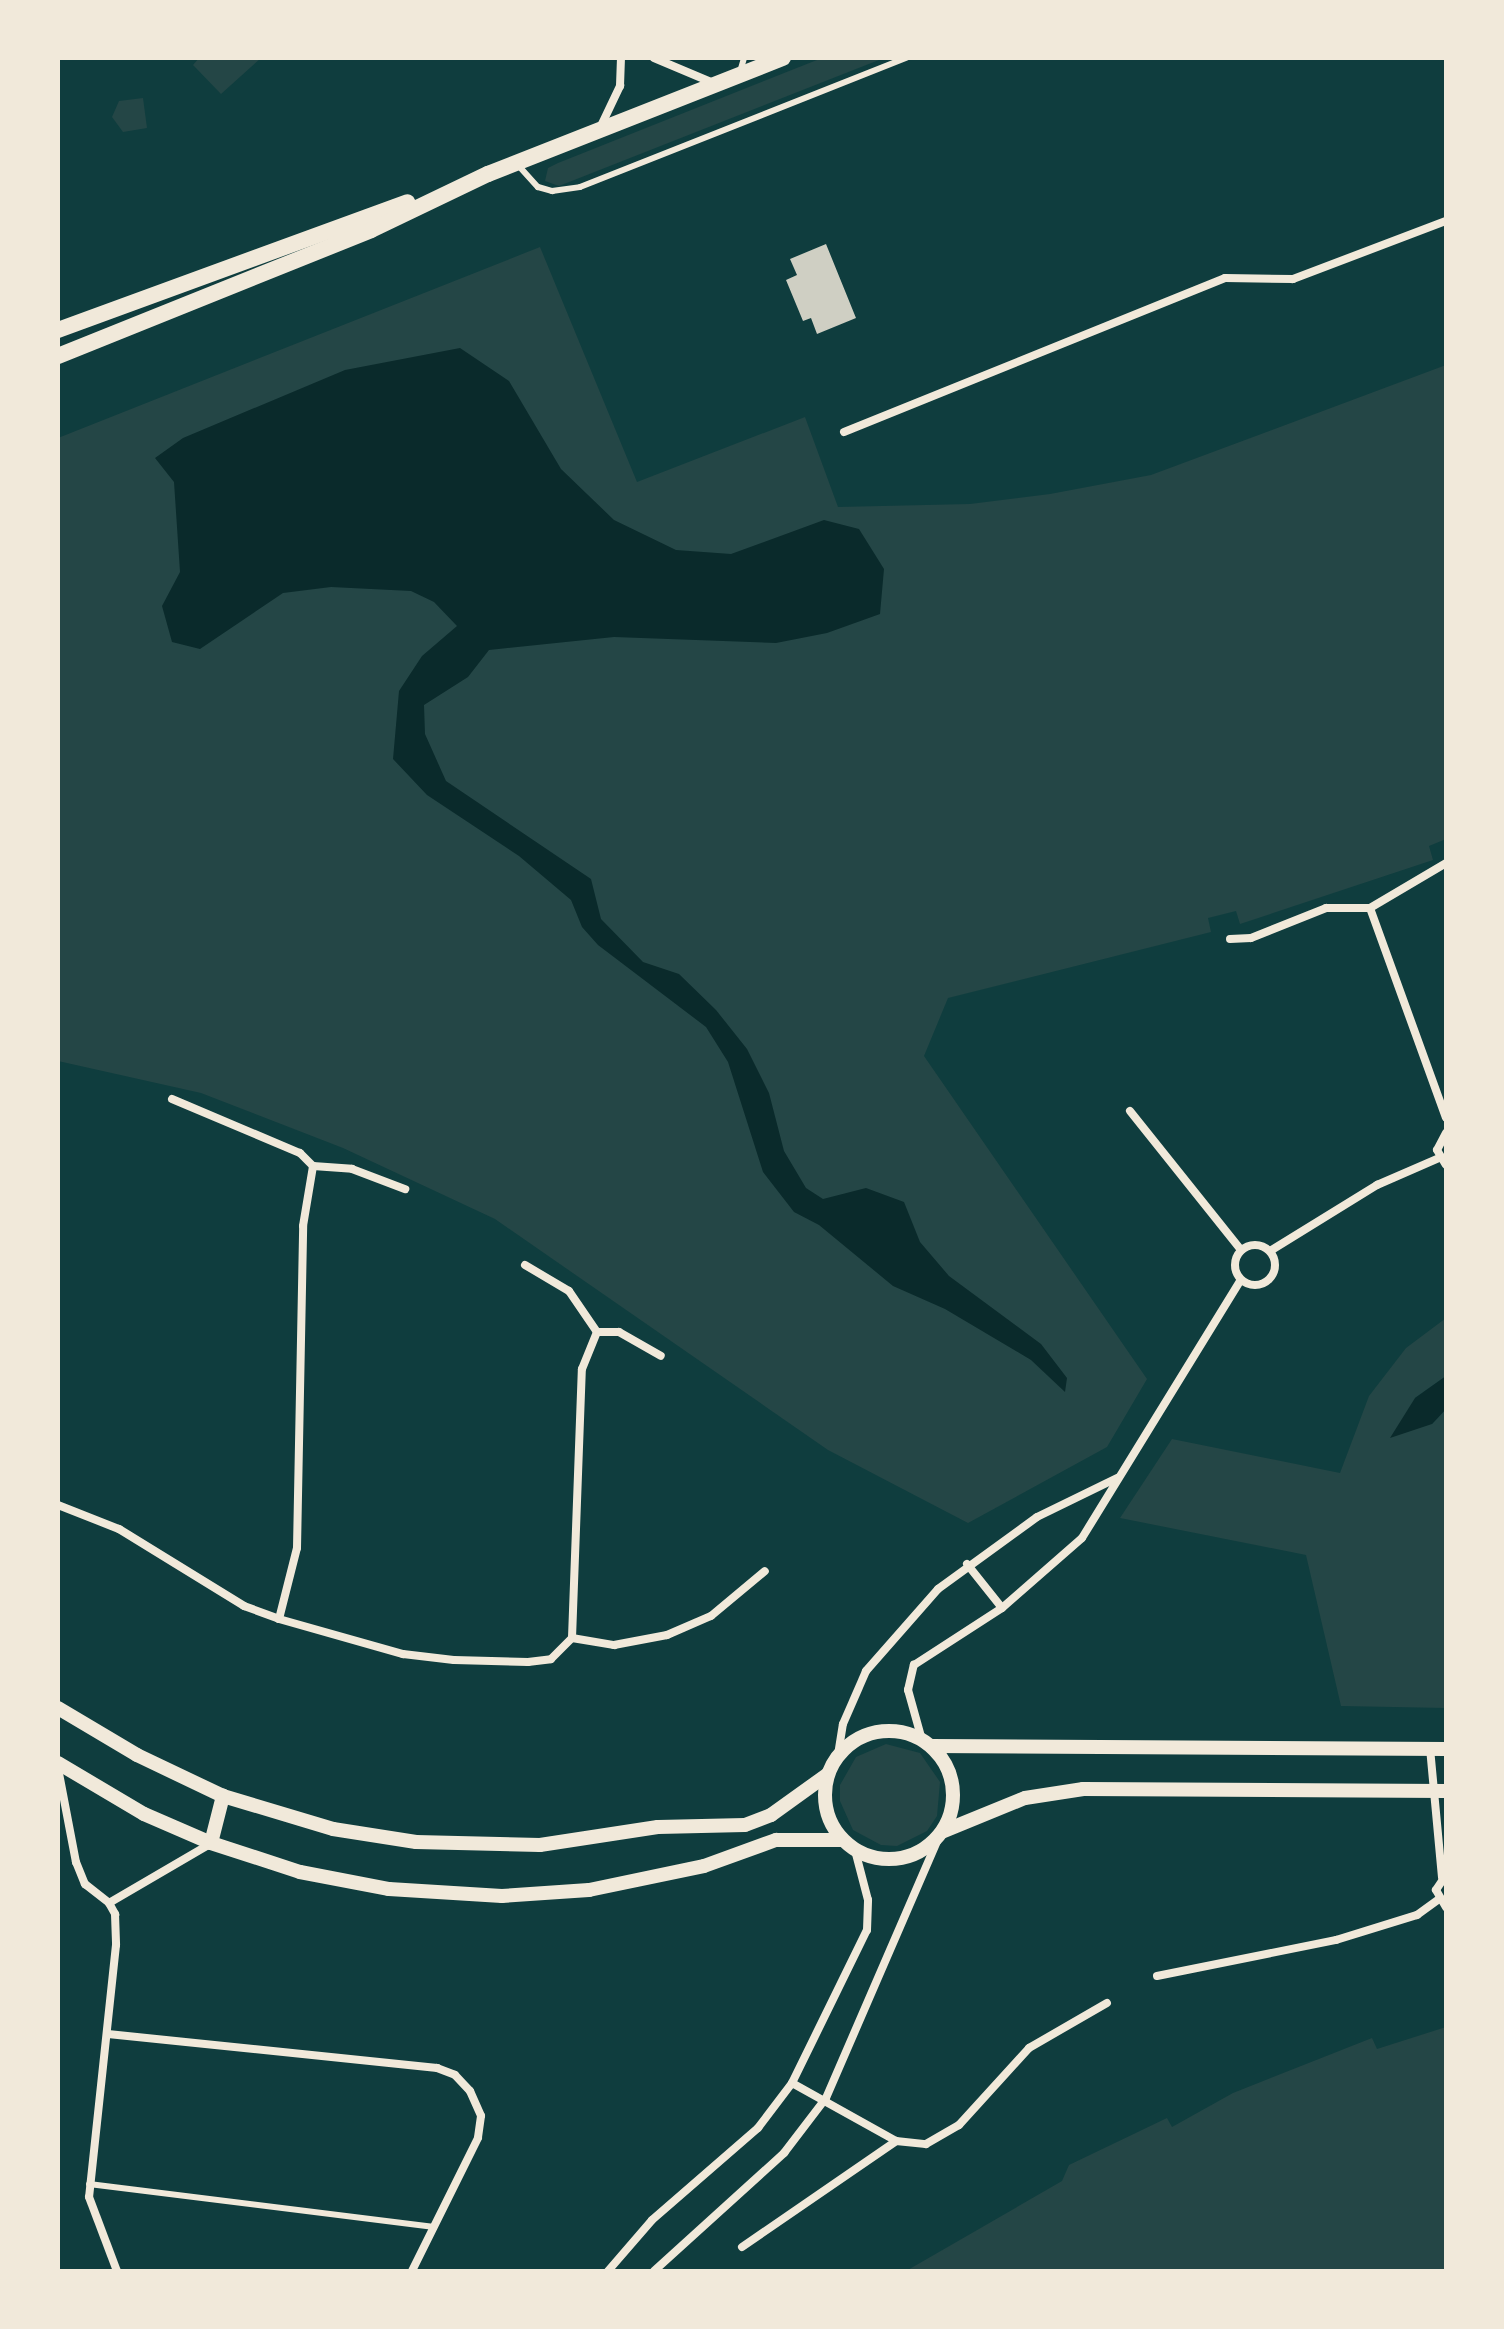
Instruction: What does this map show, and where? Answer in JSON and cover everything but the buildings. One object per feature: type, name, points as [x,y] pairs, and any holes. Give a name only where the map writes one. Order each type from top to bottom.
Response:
[{"type":"main road","points":[[58,330],[488,174],[783,58]]},
{"type":"main road","points":[[58,356],[371,230],[488,174]]},
{"type":"main road","points":[[103,313],[112,335]]},
{"type":"street","points":[[597,132],[620,86],[621,58]]},
{"type":"street","points":[[654,58],[718,84]]},
{"type":"street","points":[[844,432],[1225,278],[1293,279],[1446,221]]},
{"type":"street","points":[[1230,939],[1251,938],[1326,908],[1370,908],[1446,863]]},
{"type":"street","points":[[1370,908],[1446,1118]]},
{"type":"street","points":[[172,1099],[300,1153],[313,1166],[352,1169],[405,1189]]},
{"type":"street","points":[[1130,1111],[1241,1250]]},
{"type":"street","points":[[1446,1133],[1439,1141],[1439,1158],[1446,1165]]},
{"type":"street","points":[[1270,1251],[1377,1185],[1439,1158]]},
{"type":"street","points":[[279,1619],[297,1548],[303,1226],[313,1166]]},
{"type":"street","points":[[1256,1245],[1270,1251],[1275,1266],[1269,1280],[1255,1285],[1241,1280],[1234,1265],[1241,1250],[1256,1245]]},
{"type":"street","points":[[525,1265],[569,1291],[597,1332]]},
{"type":"street","points":[[654,2271],[784,2153],[826,2098],[952,1814],[952,1777],[927,1743],[908,1690],[914,1665],[1002,1608],[1082,1538],[1118,1477],[1150,1434],[1241,1280]]},
{"type":"street","points":[[58,1505],[119,1529],[244,1606],[279,1619],[403,1654],[454,1660],[551,1659],[572,1638],[582,1369],[597,1332]]},
{"type":"street","points":[[597,1332],[619,1332],[661,1356]]},
{"type":"street","points":[[1118,1477],[1037,1517],[967,1564],[877,1654],[854,1693],[838,1755],[828,1774],[826,1808],[842,1840],[876,1859],[899,1860],[941,1835],[1025,1798],[1083,1789],[1439,1791]]},
{"type":"street","points":[[967,1564],[1002,1608]]},
{"type":"street","points":[[572,1638],[614,1645],[667,1635],[711,1616],[765,1571]]},
{"type":"street","points":[[58,1708],[137,1755],[223,1796],[360,1834],[500,1846],[586,1840],[658,1827],[745,1825],[771,1815],[828,1774]]},
{"type":"street","points":[[838,1755],[852,1742],[887,1730],[927,1743],[1446,1749]]},
{"type":"street","points":[[1157,1976],[1336,1940],[1417,1915],[1438,1900],[1444,1876],[1439,1791],[1430,1748]]},
{"type":"street","points":[[58,1766],[144,1814],[211,1843],[348,1882],[502,1896],[634,1882],[788,1837],[842,1840]]},
{"type":"street","points":[[58,1766],[76,1862],[94,1895],[109,1903],[115,1914],[116,1945],[108,2034],[89,2184],[91,2210],[117,2271]]},
{"type":"street","points":[[109,1903],[211,1843],[223,1796]]},
{"type":"street","points":[[1440,1846],[1446,1856]]},
{"type":"street","points":[[608,2271],[652,2220],[758,2128],[792,2083],[867,1930],[868,1900],[855,1850]]},
{"type":"street","points":[[1438,1900],[1446,1907]]},
{"type":"street","points":[[792,2083],[826,2098],[896,2141],[926,2144],[946,2135],[1029,2048],[1107,2003]]},
{"type":"street","points":[[108,2034],[437,2068],[455,2075],[470,2091],[481,2116],[478,2138],[412,2271]]},
{"type":"street","points":[[742,2247],[896,2141]]},
{"type":"lane","points":[[739,75],[744,58]]},
{"type":"lane","points":[[516,163],[538,187],[552,191],[580,187],[906,58]]},
{"type":"lane","points":[[89,2184],[434,2227]]},
{"type":"shaded area","points":[[199,58],[261,58],[221,94],[193,65]]},
{"type":"shaded area","points":[[822,58],[884,58],[559,186],[545,181],[548,168],[558,163]]},
{"type":"shaded area","points":[[143,98],[147,128],[123,132],[112,117],[119,101]]},
{"type":"shaded area","points":[[540,247],[637,482],[805,417],[838,507],[970,504],[1050,494],[1151,475],[1446,365],[1446,839],[1429,846],[1433,860],[1240,924],[1236,911],[1208,918],[1211,932],[948,998],[924,1056],[1147,1379],[1107,1447],[968,1523],[828,1450],[495,1219],[343,1148],[201,1093],[58,1061],[58,438]]},
{"type":"shaded area","points":[[460,348],[509,381],[561,469],[614,520],[676,550],[731,554],[824,520],[859,529],[884,569],[880,614],[827,633],[776,643],[614,637],[489,650],[468,677],[424,705],[425,734],[446,781],[591,879],[601,919],[643,962],[679,974],[716,1010],[747,1049],[769,1093],[784,1151],[806,1188],[823,1199],[866,1188],[904,1202],[920,1242],[949,1276],[1041,1344],[1067,1378],[1065,1392],[1031,1360],[945,1309],[893,1286],[819,1225],[794,1212],[763,1172],[728,1062],[706,1027],[598,945],[582,927],[571,900],[519,856],[427,795],[393,759],[399,691],[422,656],[457,626],[434,602],[411,591],[331,587],[283,593],[200,649],[172,642],[162,606],[180,572],[174,482],[155,458],[183,438],[345,370]]},
{"type":"shaded area","points":[[1446,1318],[1446,1376],[1415,1398],[1432,1424],[1446,1409],[1446,1708],[1341,1706],[1306,1555],[1120,1518],[1172,1439],[1340,1473],[1369,1396],[1406,1348]]},
{"type":"shaded area","points":[[1446,1376],[1446,1409],[1432,1424],[1390,1438],[1415,1398]]},
{"type":"shaded area","points":[[886,1744],[920,1753],[940,1782],[937,1816],[927,1831],[897,1846],[881,1845],[853,1830],[840,1801],[840,1785],[856,1757]]},
{"type":"shaded area","points":[[1446,2027],[1446,2271],[906,2271],[1062,2181],[1069,2165],[1167,2118],[1172,2127],[1233,2093],[1372,2038],[1377,2049]]}]
